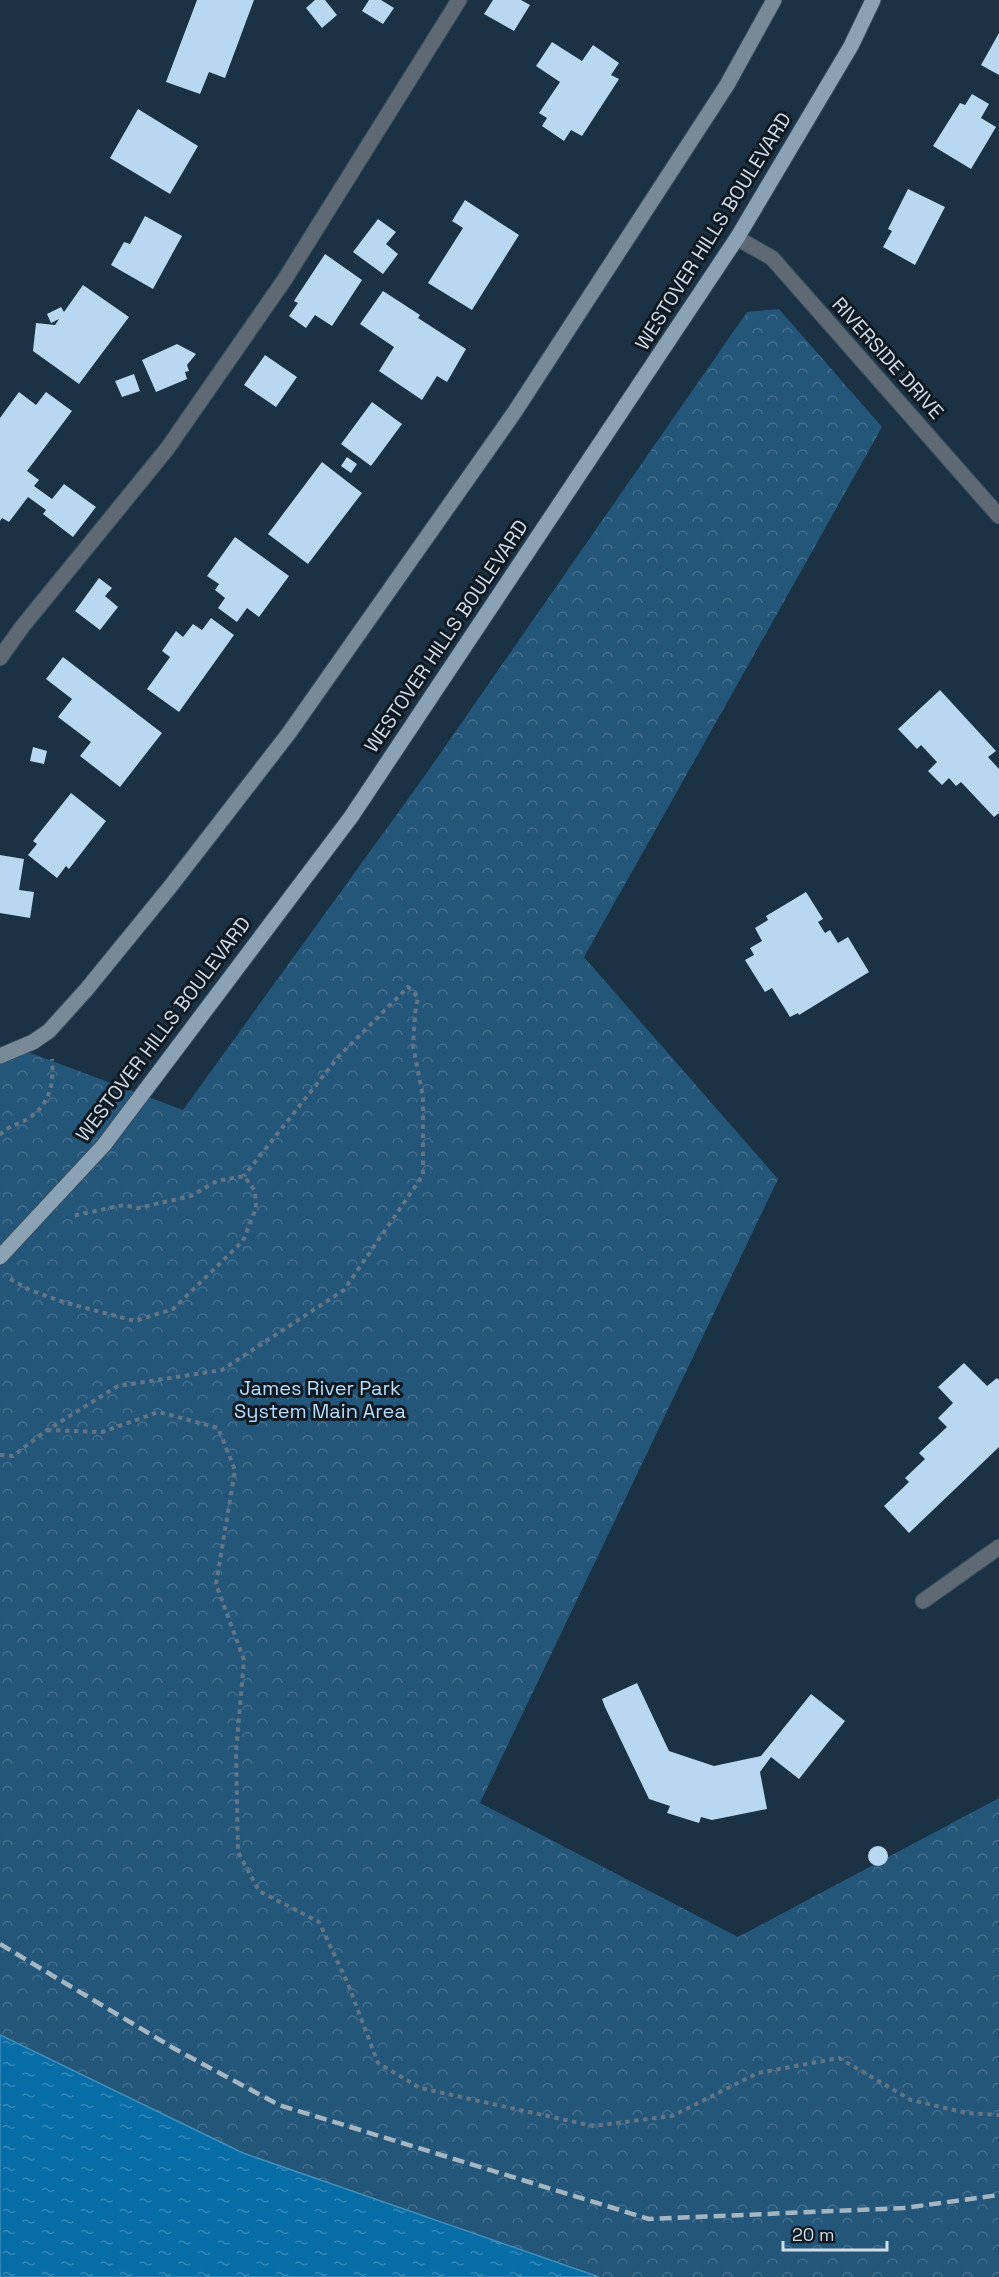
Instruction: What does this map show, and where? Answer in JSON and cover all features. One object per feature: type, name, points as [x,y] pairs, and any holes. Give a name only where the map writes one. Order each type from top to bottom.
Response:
[{"type":"main road","name":"WESTOVER HILLS BOULEVARD","points":[[0,1257],[104,1145],[351,817],[737,238],[851,46],[873,0]]},
{"type":"street","points":[[0,658],[22,627],[167,449],[285,279],[459,0]]},
{"type":"street","points":[[0,1056],[20,1049],[49,1031],[86,990],[170,887],[296,724],[514,413],[727,85],[774,0]]},
{"type":"street","name":"RIVERSIDE DRIVE","points":[[737,238],[772,258],[999,516]]},
{"type":"street","points":[[923,1601],[999,1547]]},
{"type":"path","points":[[0,1455],[13,1456],[46,1430],[118,1386],[222,1370],[344,1290],[423,1176],[423,1096],[413,1046],[418,996],[408,987],[339,1056],[244,1176],[217,1181],[191,1196],[138,1208],[124,1205],[72,1216]]},
{"type":"path","points":[[0,1135],[5,1129],[28,1118],[48,1100],[53,1073],[49,1031]]},
{"type":"path","points":[[10,1278],[30,1290],[63,1302],[135,1322],[174,1309],[243,1241],[256,1208],[255,1191],[244,1176]]},
{"type":"path","points":[[46,1430],[102,1432],[159,1413],[218,1428],[235,1470],[216,1584],[244,1660],[236,1752],[238,1852],[259,1891],[319,1922],[348,1984],[378,2063],[420,2088],[593,2126],[672,2116],[758,2073],[839,2058],[911,2100],[967,2113],[999,2115]]},
{"type":"green space","name":"James River Park System Main Area","points":[[779,309],[882,427],[584,957],[778,1179],[480,1803],[738,1937],[999,1798],[999,2277],[599,2277],[243,2153],[0,2035],[0,1056],[20,1049],[183,1110],[426,774],[747,312]]},
{"type":"water","points":[[0,2035],[243,2153],[599,2277],[0,2277]]},
{"type":"building","points":[[197,0],[254,0],[225,78],[209,72],[200,94],[166,82]]},
{"type":"building","points":[[315,0],[325,0],[337,15],[322,28],[306,8]]},
{"type":"building","points":[[369,0],[381,0],[394,8],[383,24],[362,11]]},
{"type":"building","points":[[493,0],[521,0],[530,5],[514,31],[484,14]]},
{"type":"building","points":[[999,33],[999,75],[981,65]]},
{"type":"building","points":[[552,42],[582,61],[593,45],[619,63],[611,75],[619,79],[582,136],[571,130],[564,141],[542,126],[547,118],[539,113],[560,82],[536,66]]},
{"type":"building","points":[[972,94],[989,104],[981,118],[996,127],[971,169],[933,146],[960,103],[965,105]]},
{"type":"building","points":[[138,109],[198,146],[170,194],[110,158]]},
{"type":"building","points":[[908,189],[945,207],[915,265],[883,247],[892,231],[888,229]]},
{"type":"building","points":[[465,200],[519,235],[472,310],[428,283],[463,228],[452,221]]},
{"type":"building","points":[[145,216],[182,236],[153,289],[111,265],[124,242],[130,244]]},
{"type":"building","points":[[378,219],[396,232],[386,244],[398,254],[383,274],[353,252]]},
{"type":"building","points":[[325,254],[362,280],[332,326],[315,315],[306,328],[289,316],[298,303],[294,301]]},
{"type":"building","points":[[83,285],[129,317],[79,384],[33,351],[36,323],[55,325],[59,319],[51,323],[47,314],[61,307],[64,312]]},
{"type":"building","points":[[383,291],[420,315],[418,318],[466,349],[447,382],[437,376],[422,400],[379,371],[394,347],[360,324]]},
{"type":"building","points":[[177,344],[196,354],[187,365],[189,371],[185,372],[187,379],[156,392],[142,360]]},
{"type":"building","points":[[265,355],[297,377],[276,407],[244,385]]},
{"type":"building","points":[[134,374],[140,391],[122,397],[115,381]]},
{"type":"building","points":[[19,392],[36,405],[46,392],[72,411],[27,471],[39,480],[34,486],[52,499],[64,484],[96,507],[73,537],[43,514],[46,510],[28,497],[9,522],[2,518],[0,521],[0,418]]},
{"type":"building","points":[[372,402],[402,424],[371,466],[341,444]]},
{"type":"building","points":[[347,457],[357,464],[351,473],[341,466]]},
{"type":"building","points":[[322,462],[362,493],[308,564],[268,534]]},
{"type":"building","points":[[235,537],[289,576],[259,617],[247,608],[237,622],[218,608],[225,598],[215,590],[219,584],[207,576]]},
{"type":"building","points":[[99,578],[112,588],[105,596],[118,607],[100,630],[75,611]]},
{"type":"building","points":[[211,618],[234,635],[179,712],[147,689],[170,657],[162,651],[176,631],[183,637],[193,624],[202,630]]},
{"type":"building","points":[[63,657],[162,733],[120,787],[80,756],[91,742],[58,717],[72,699],[46,679]]},
{"type":"building","points":[[940,690],[996,751],[988,757],[999,769],[999,813],[994,817],[961,782],[956,786],[949,778],[942,785],[928,771],[937,762],[921,745],[917,749],[898,729]]},
{"type":"building","points":[[33,747],[47,751],[44,764],[30,761]]},
{"type":"building","points":[[71,793],[106,821],[69,869],[66,866],[57,878],[28,855],[37,844],[33,841]]},
{"type":"building","points":[[0,855],[24,859],[19,890],[34,892],[30,918],[0,913]]},
{"type":"building","points":[[806,892],[823,919],[818,922],[825,933],[830,930],[838,943],[848,937],[869,972],[799,1015],[798,1013],[790,1017],[772,988],[765,992],[745,960],[754,955],[750,948],[762,941],[755,928],[768,920],[766,916]]},
{"type":"building","points":[[964,1363],[987,1386],[997,1378],[999,1380],[999,1447],[909,1533],[884,1506],[909,1482],[905,1478],[925,1459],[919,1453],[947,1427],[938,1418],[953,1403],[938,1387]]},
{"type":"building","points":[[637,1683],[669,1751],[714,1766],[761,1756],[811,1694],[845,1721],[799,1779],[771,1757],[760,1772],[767,1809],[712,1820],[701,1817],[699,1823],[667,1813],[670,1806],[649,1799],[605,1707],[602,1699]]},
{"type":"building","points":[[878,1846],[885,1849],[888,1856],[885,1863],[878,1866],[871,1863],[868,1856],[871,1849]]},
{"type":"railway","points":[[0,1944],[175,2049],[279,2105],[649,2219],[904,2208],[999,2195]]}]
